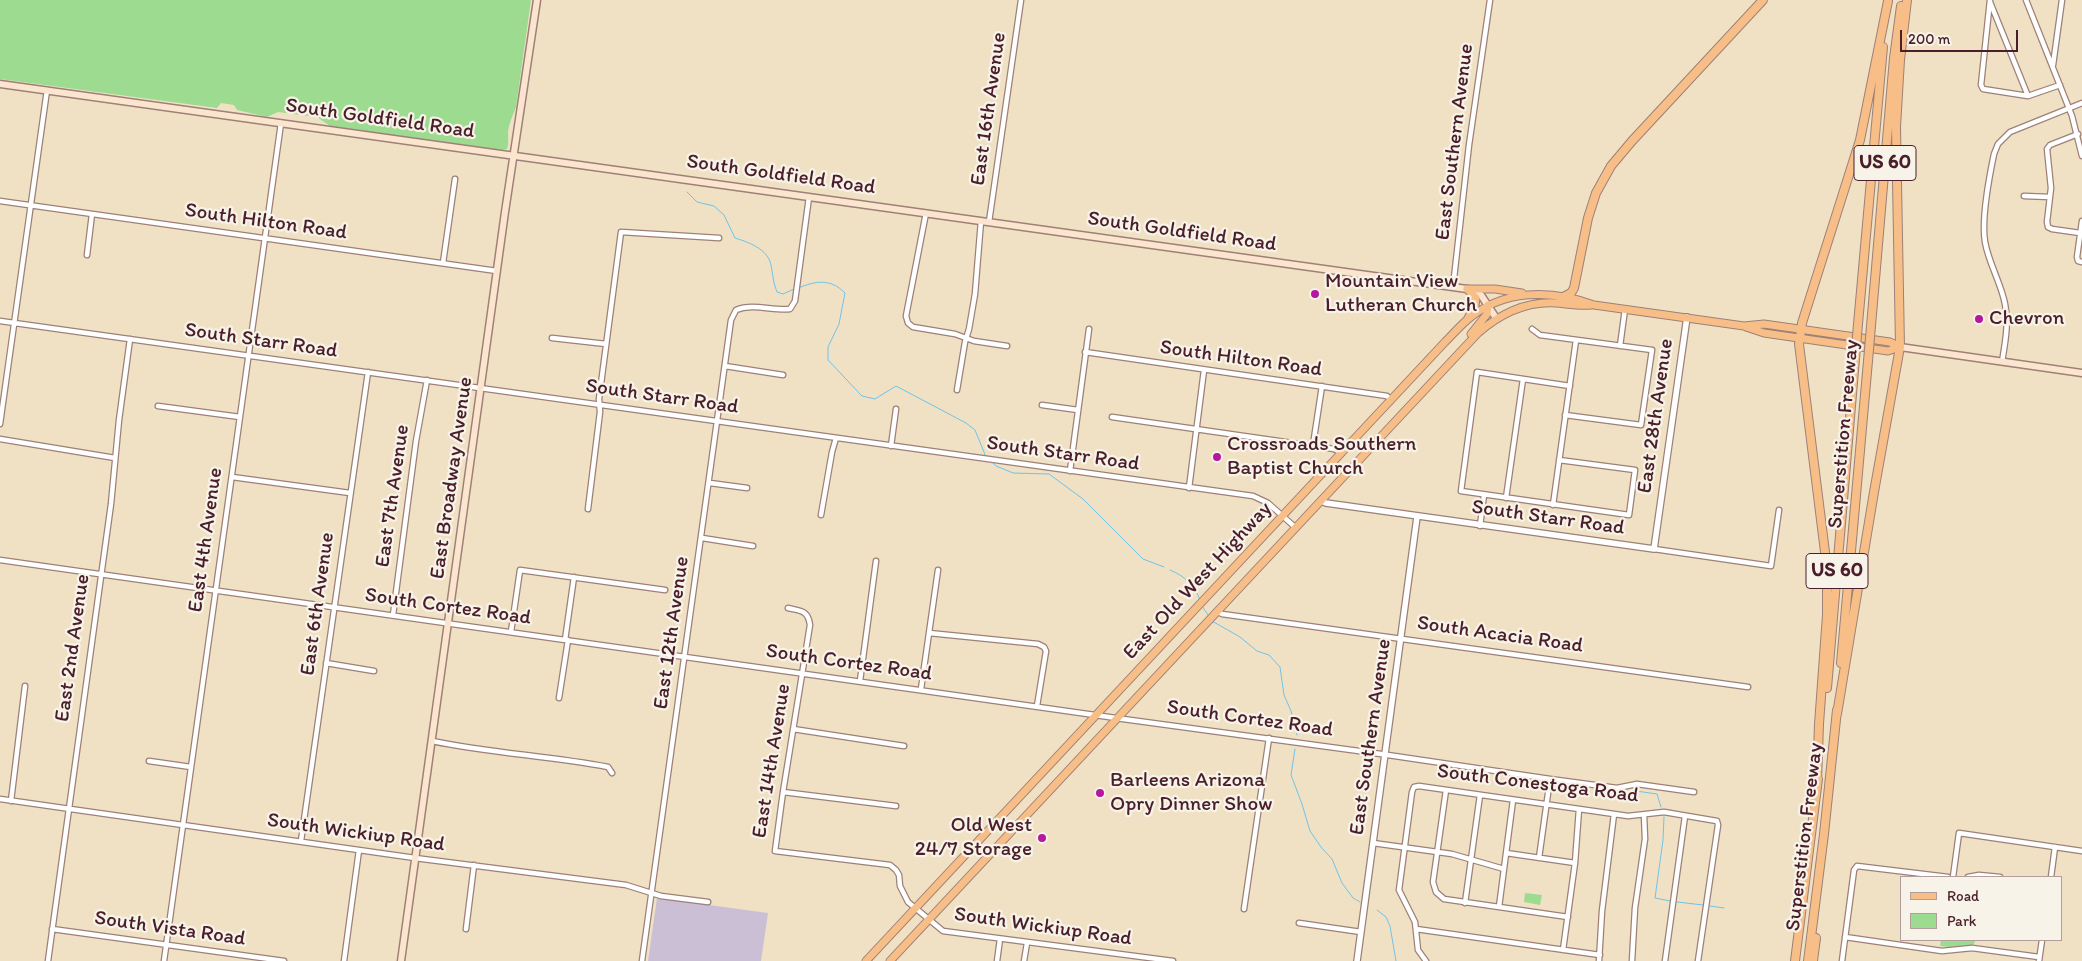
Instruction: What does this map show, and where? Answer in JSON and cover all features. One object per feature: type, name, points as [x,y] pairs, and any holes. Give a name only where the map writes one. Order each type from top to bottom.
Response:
[{"type":"highway","points":[[1563,297],[1571,293],[1574,288],[1588,218],[1596,193],[1611,166],[1632,141],[1764,0]]},
{"type":"highway","name":"Superstition Freeway","points":[[1808,961],[1837,714],[1894,58],[1902,0]]},
{"type":"highway","points":[[1837,714],[1900,347],[1896,127],[1900,60],[1907,0]]},
{"type":"highway","points":[[1817,783],[1827,568],[1799,344],[1801,329],[1860,140],[1888,1]]},
{"type":"highway","name":"Superstition Freeway","points":[[1794,961],[1817,783],[1888,1]]},
{"type":"highway","points":[[1813,961],[1820,901],[1824,834]]},
{"type":"main road","name":"East Broadway Avenue","points":[[401,961],[497,271],[538,0]]},
{"type":"main road","name":"South Goldfield Road","points":[[0,84],[1467,289],[1481,295],[1496,318]]},
{"type":"main road","points":[[1467,289],[1496,289],[1535,294]]},
{"type":"main road","points":[[1467,289],[1474,295],[1476,302],[1467,320]]},
{"type":"main road","name":"East Old West Highway","points":[[866,961],[1467,320],[1488,305],[1512,297],[1535,294],[1580,300],[1594,305]]},
{"type":"main road","name":"East Old West Highway","points":[[890,961],[1478,333],[1496,318],[1518,308],[1556,303],[1578,306],[1594,305]]},
{"type":"main road","points":[[1455,358],[1485,317],[1488,305]]},
{"type":"main road","points":[[1594,305],[1744,326],[1764,333],[1888,351],[1900,347]]},
{"type":"main road","points":[[1744,326],[1764,324],[1801,329],[1890,342],[1900,347],[2082,373]]},
{"type":"street","name":"East 16th Avenue","points":[[989,222],[1021,0]]},
{"type":"street","name":"East Southern Avenue","points":[[1453,287],[1469,145],[1490,0]]},
{"type":"street","points":[[2026,0],[2078,134],[2082,156]]},
{"type":"street","points":[[2052,67],[2062,0]]},
{"type":"street","points":[[1990,1],[2028,96]]},
{"type":"street","points":[[1990,1],[1983,89],[2028,96],[2060,85]]},
{"type":"street","points":[[1987,23],[1998,22]]},
{"type":"street","points":[[2044,46],[2055,46]]},
{"type":"street","points":[[0,424],[47,90]]},
{"type":"street","points":[[2002,362],[2007,331],[2007,313],[2004,298],[1986,248],[1984,231],[1996,148],[2010,132],[2082,104]]},
{"type":"street","name":"East 4th Avenue","points":[[164,961],[281,123]]},
{"type":"street","points":[[2078,134],[2047,147],[2050,197],[2048,227],[2080,233]]},
{"type":"street","points":[[443,263],[455,179]]},
{"type":"street","points":[[2024,196],[2050,197]]},
{"type":"street","name":"East 12th Avenue","points":[[642,961],[732,320],[736,310],[743,307],[790,309],[795,301],[809,197]]},
{"type":"street","name":"South Hilton Road","points":[[0,201],[497,271]]},
{"type":"street","points":[[926,213],[906,316],[908,323],[913,327],[956,334],[974,342],[1007,346]]},
{"type":"street","points":[[87,255],[92,214]]},
{"type":"street","points":[[957,390],[975,294],[981,221]]},
{"type":"street","points":[[2080,261],[2082,221]]},
{"type":"street","points":[[588,509],[606,344],[621,232],[719,238]]},
{"type":"street","points":[[1620,346],[1625,309]]},
{"type":"street","name":"East 28th Avenue","points":[[1654,549],[1687,318]]},
{"type":"street","name":"South Starr Road","points":[[0,321],[1259,498],[1268,503],[1296,528]]},
{"type":"street","points":[[1070,471],[1089,329]]},
{"type":"street","points":[[1532,329],[1540,335],[1652,350],[1641,424],[1565,415]]},
{"type":"street","points":[[552,338],[606,344]]},
{"type":"street","name":"East 2nd Avenue","points":[[48,961],[130,339]]},
{"type":"street","points":[[1553,505],[1576,340]]},
{"type":"street","name":"South Hilton Road","points":[[1085,352],[1387,396],[1391,400]]},
{"type":"street","points":[[725,366],[783,375]]},
{"type":"street","points":[[1189,488],[1204,370]]},
{"type":"street","name":"East 6th Avenue","points":[[300,841],[368,372]]},
{"type":"street","points":[[1559,460],[1635,470],[1629,515],[1461,492],[1477,372],[1570,386]]},
{"type":"street","points":[[1506,498],[1523,379]]},
{"type":"street","name":"East 7th Avenue","points":[[392,615],[416,441],[427,380]]},
{"type":"street","points":[[1313,445],[1322,386]]},
{"type":"street","points":[[1042,405],[1078,410]]},
{"type":"street","points":[[158,406],[240,417]]},
{"type":"street","points":[[891,446],[896,409]]},
{"type":"street","points":[[1112,417],[1313,445],[1334,449],[1342,453]]},
{"type":"street","points":[[821,515],[836,438]]},
{"type":"street","points":[[0,439],[115,458]]},
{"type":"street","points":[[232,477],[350,492]]},
{"type":"street","points":[[710,483],[747,488]]},
{"type":"street","points":[[1480,526],[1484,495]]},
{"type":"street","name":"South Starr Road","points":[[1321,501],[1417,518],[1771,566],[1779,510]]},
{"type":"street","name":"East Southern Avenue","points":[[1357,961],[1417,518]]},
{"type":"street","points":[[702,538],[753,546]]},
{"type":"street","name":"South Cortez Road","points":[[0,560],[1117,718],[1385,754],[1550,779],[1617,788],[1638,784],[1694,792]]},
{"type":"street","points":[[860,681],[876,561]]},
{"type":"street","points":[[511,632],[520,570],[665,590]]},
{"type":"street","points":[[921,689],[938,570]]},
{"type":"street","points":[[559,698],[574,577]]},
{"type":"street","name":"East 14th Avenue","points":[[775,851],[810,625],[809,617],[804,612],[788,608]]},
{"type":"street","name":"South Acacia Road","points":[[1213,616],[1222,614],[1748,687]]},
{"type":"street","points":[[929,633],[1038,644],[1044,647],[1046,651],[1037,706]]},
{"type":"street","points":[[326,663],[374,671]]},
{"type":"street","points":[[11,800],[25,686]]},
{"type":"street","points":[[793,729],[904,746]]},
{"type":"street","points":[[1244,908],[1269,738]]},
{"type":"street","points":[[432,741],[468,748],[581,762],[608,767],[612,773]]},
{"type":"street","points":[[149,761],[191,767]]},
{"type":"street","points":[[1539,858],[1550,779]]},
{"type":"street","name":"South Conestoga Road","points":[[1404,847],[1414,787],[1614,814],[1634,816],[1660,812],[1717,821],[1718,825],[1698,961]]},
{"type":"street","points":[[1446,790],[1433,882],[1436,892],[1444,899],[1465,903],[1568,917]]},
{"type":"street","points":[[783,792],[896,806]]},
{"type":"street","points":[[1465,903],[1480,795]]},
{"type":"street","name":"South Wickiup Road","points":[[0,799],[415,858],[626,885],[652,893],[708,902]]},
{"type":"street","points":[[1499,907],[1513,800]]},
{"type":"street","points":[[1563,950],[1575,863],[1579,809]]},
{"type":"street","points":[[1599,961],[1602,911],[1614,814]]},
{"type":"street","points":[[1632,961],[1635,908],[1645,839],[1644,814]]},
{"type":"street","points":[[1665,961],[1685,816]]},
{"type":"street","points":[[1953,876],[1959,833],[2082,851]]},
{"type":"street","points":[[1373,843],[1437,852],[1471,859],[1504,869]]},
{"type":"street","points":[[1404,847],[1399,890],[1415,922],[1418,950],[1424,960]]},
{"type":"street","points":[[2051,876],[2055,847]]},
{"type":"street","points":[[344,961],[359,850]]},
{"type":"street","name":"South Wickiup Road","points":[[775,851],[890,865],[899,875],[903,895],[908,902],[943,931],[1120,958],[1173,961]]},
{"type":"street","points":[[1506,853],[1575,863]]},
{"type":"street","points":[[466,929],[474,865]]},
{"type":"street","points":[[1842,961],[1854,870],[1857,866],[1940,876]]},
{"type":"street","points":[[1974,876],[1990,876]]},
{"type":"street","points":[[1299,923],[1361,932]]},
{"type":"street","name":"South Vista Road","points":[[52,929],[284,961]]},
{"type":"street","points":[[1416,929],[1600,955]]},
{"type":"street","points":[[1845,937],[1942,951],[1972,948],[2039,959],[2042,941]]},
{"type":"street","points":[[997,961],[1000,939]]},
{"type":"street","points":[[1024,961],[1027,943]]},
{"type":"shaded area","points":[[657,898],[768,913],[761,961],[648,961]]},
{"type":"green space","points":[[0,0],[531,0],[516,107],[508,132],[507,149],[502,150],[330,126],[317,117],[278,112],[267,117],[237,110],[234,105],[221,103],[217,108],[0,79]]},
{"type":"green space","points":[[1525,893],[1542,895],[1540,905],[1524,902]]},
{"type":"green space","points":[[1941,941],[1975,941],[1973,945],[1940,946]]},
{"type":"waterway","points":[[687,192],[697,202],[714,206],[724,215],[735,238],[762,250],[769,259],[777,292],[783,294],[794,289]]},
{"type":"waterway","points":[[798,288],[823,282],[834,285],[845,293],[839,324],[828,347],[828,360],[862,396],[875,399],[896,386],[966,423],[975,430],[986,457]]},
{"type":"waterway","points":[[991,461],[996,466],[1013,473],[1049,474],[1083,499],[1143,559],[1164,567]]},
{"type":"waterway","points":[[1170,570],[1189,582],[1200,600]]},
{"type":"waterway","points":[[1202,606],[1208,615]]},
{"type":"waterway","points":[[1212,621],[1240,637],[1257,651],[1269,655],[1280,667],[1284,695],[1291,711],[1297,735]]},
{"type":"waterway","points":[[1295,749],[1291,775],[1310,831],[1332,859],[1342,883],[1353,898],[1360,902]]},
{"type":"waterway","points":[[1636,791],[1657,794],[1661,807]]},
{"type":"waterway","points":[[1664,817],[1663,840],[1655,898],[1670,901]]},
{"type":"waterway","points":[[1677,902],[1703,905]]},
{"type":"waterway","points":[[1710,906],[1724,908]]},
{"type":"waterway","points":[[1377,910],[1386,917],[1390,926],[1396,961]]},
{"type":"place","name":"Mountain View Lutheran Church","points":[[1315,294]]},
{"type":"place","name":"Chevron","points":[[1979,319]]},
{"type":"place","name":"Crossroads Southern Baptist Church","points":[[1217,457]]},
{"type":"place","name":"Barleens Arizona Opry Dinner Show","points":[[1100,793]]},
{"type":"place","name":"Old West 24/7 Storage","points":[[1042,838]]}]
